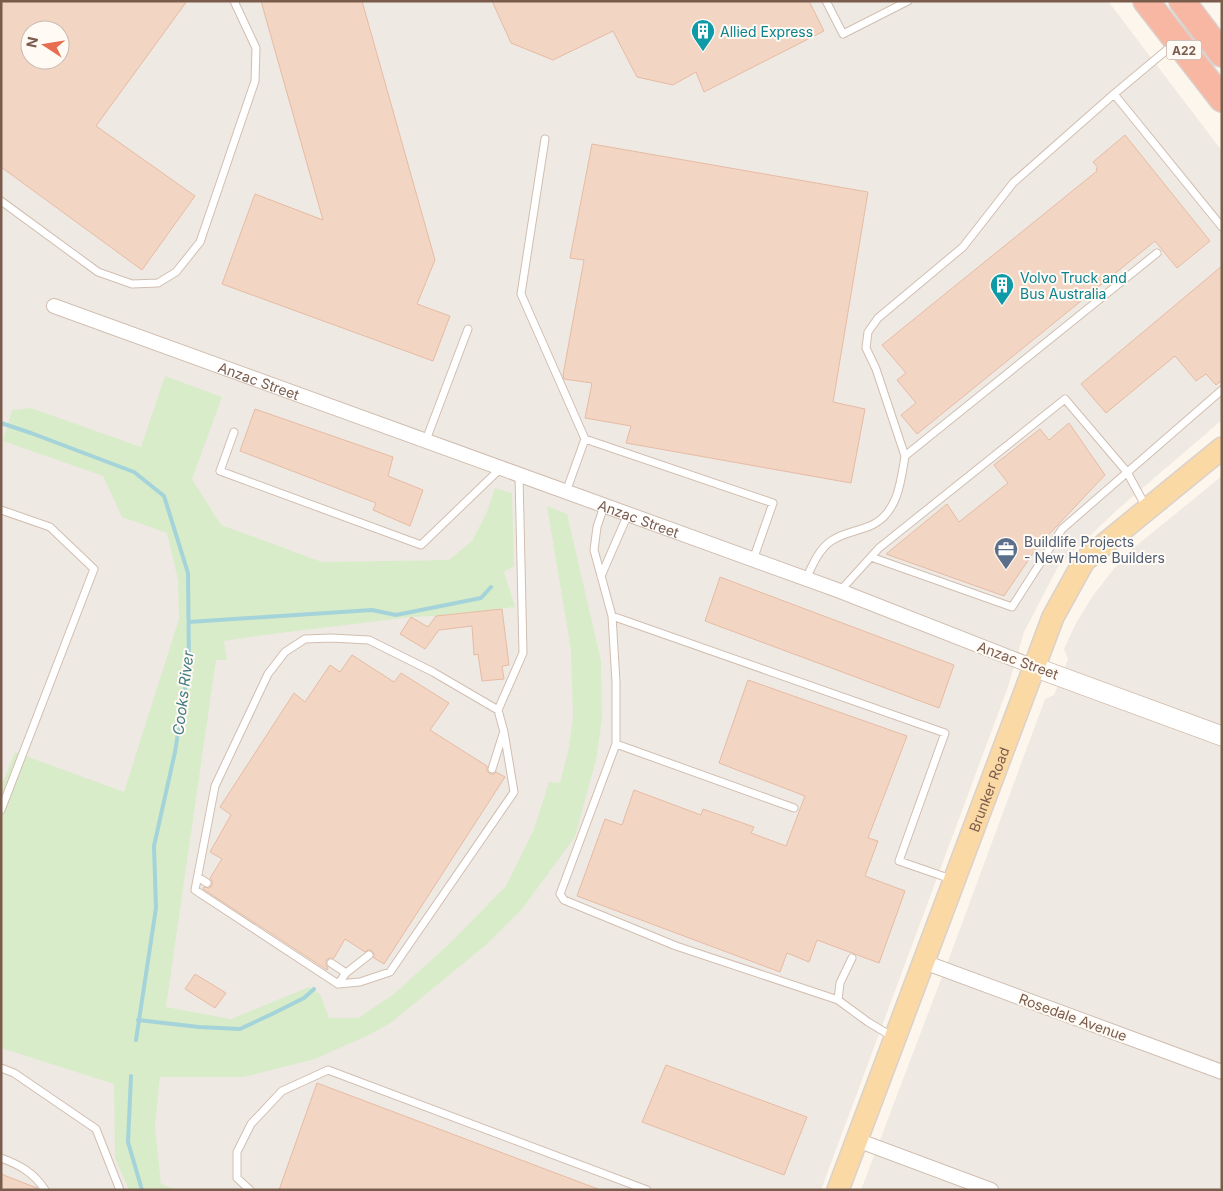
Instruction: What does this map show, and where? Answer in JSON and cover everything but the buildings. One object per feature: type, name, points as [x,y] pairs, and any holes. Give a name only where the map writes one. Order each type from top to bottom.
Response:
[{"type":"highway","name":"A22","points":[[1146,1],[1222,99]]},
{"type":"highway","name":"A22","points":[[1182,1],[1222,54]]},
{"type":"main road","name":"Brunker Road","points":[[838,1190],[1053,617],[1084,561],[1222,448]]},
{"type":"street","name":"Anzac Street","points":[[54,306],[840,591],[1034,667],[1222,736]]},
{"type":"street","name":"Rosedale Avenue","points":[[924,962],[1222,1072]]},
{"type":"street","points":[[857,1140],[991,1190]]},
{"type":"lane","points":[[1,201],[98,272],[132,284],[158,283],[176,272],[200,242],[255,81],[256,48],[234,1]]},
{"type":"lane","points":[[826,1],[843,34],[908,1]]},
{"type":"lane","points":[[806,579],[819,554],[830,541],[874,523],[888,513],[896,498],[905,456],[876,369],[866,348],[868,332],[878,318],[963,248],[1013,183],[1114,94],[1177,42]]},
{"type":"lane","points":[[1114,94],[1222,227]]},
{"type":"lane","points":[[545,139],[521,294],[585,439],[566,492]]},
{"type":"lane","points":[[905,456],[1157,253]]},
{"type":"lane","points":[[426,440],[468,329]]},
{"type":"lane","points":[[871,557],[1012,607],[1062,529],[1222,390]]},
{"type":"lane","points":[[840,591],[879,548],[1065,399],[1127,472],[1147,508]]},
{"type":"lane","points":[[234,432],[220,472],[421,545],[502,468]]},
{"type":"lane","points":[[585,439],[774,502],[753,560]]},
{"type":"lane","points":[[498,710],[433,672],[369,640],[305,639],[286,652],[268,674],[215,786],[195,890],[338,984],[360,982],[390,972],[514,792],[504,732],[498,710],[523,654],[519,474]]},
{"type":"lane","points":[[604,506],[597,527],[594,550],[612,616],[616,682],[616,744],[560,894],[564,900],[676,946],[838,1000],[868,1022],[896,1038]]},
{"type":"lane","points":[[1,510],[50,527],[94,569],[1,810]]},
{"type":"lane","points":[[601,576],[628,514]]},
{"type":"lane","points":[[612,616],[945,732],[900,860],[954,881]]},
{"type":"lane","points":[[492,769],[504,732]]},
{"type":"lane","points":[[616,744],[794,808]]},
{"type":"lane","points":[[198,877],[207,883]]},
{"type":"lane","points":[[338,984],[346,973],[369,955]]},
{"type":"lane","points":[[838,1000],[840,983],[852,958]]},
{"type":"lane","points":[[331,963],[346,973]]},
{"type":"lane","points":[[1,1068],[14,1073],[96,1129],[120,1190]]},
{"type":"lane","points":[[250,1190],[237,1178],[237,1152],[252,1124],[282,1091],[328,1070],[647,1190]]},
{"type":"lane","points":[[1,1158],[30,1172],[45,1190]]},
{"type":"shaded area","points":[[1,1],[1108,1],[1222,151],[1222,420],[1117,510],[1059,565],[1024,632],[1008,687],[821,1190],[1,1190]]},
{"type":"shaded area","points":[[1222,476],[1222,1190],[861,1190],[1045,699],[1054,695],[1068,659],[1064,649],[1076,623],[1092,597],[1131,550]]},
{"type":"green space","points":[[165,376],[222,397],[192,479],[221,525],[322,562],[449,560],[472,541],[487,512],[495,488],[512,493],[514,566],[504,572],[515,607],[411,617],[224,641],[227,660],[216,660],[166,1007],[231,1019],[309,987],[320,994],[329,1018],[358,1018],[394,994],[449,944],[506,886],[534,829],[549,782],[560,783],[568,752],[573,718],[571,650],[547,506],[567,514],[601,661],[602,719],[596,760],[575,837],[522,909],[487,944],[392,1022],[369,1035],[315,1059],[244,1077],[160,1077],[155,1128],[161,1184],[176,1190],[129,1190],[115,1158],[114,1084],[1,1048],[1,787],[15,752],[124,792],[179,619],[178,580],[167,533],[122,517],[103,476],[3,441],[12,410],[31,408],[141,447]]},
{"type":"waterway","name":"Cooks River","points":[[1,423],[134,472],[164,496],[188,573],[189,664],[175,752],[154,846],[156,908],[136,1040]]},
{"type":"waterway","points":[[189,622],[372,610],[396,615],[481,598],[491,587]]},
{"type":"waterway","points":[[138,1020],[199,1027],[240,1029],[304,998],[314,989]]},
{"type":"waterway","name":"Cooks River","points":[[131,1076],[128,1142],[142,1190]]},
{"type":"place","name":"Allied Express","points":[[703,52]]},
{"type":"place","name":"Volvo Truck and Bus Australia","points":[[1002,306]]},
{"type":"place","name":"Buildlife Projects - New Home Builders","points":[[1006,570]]}]
